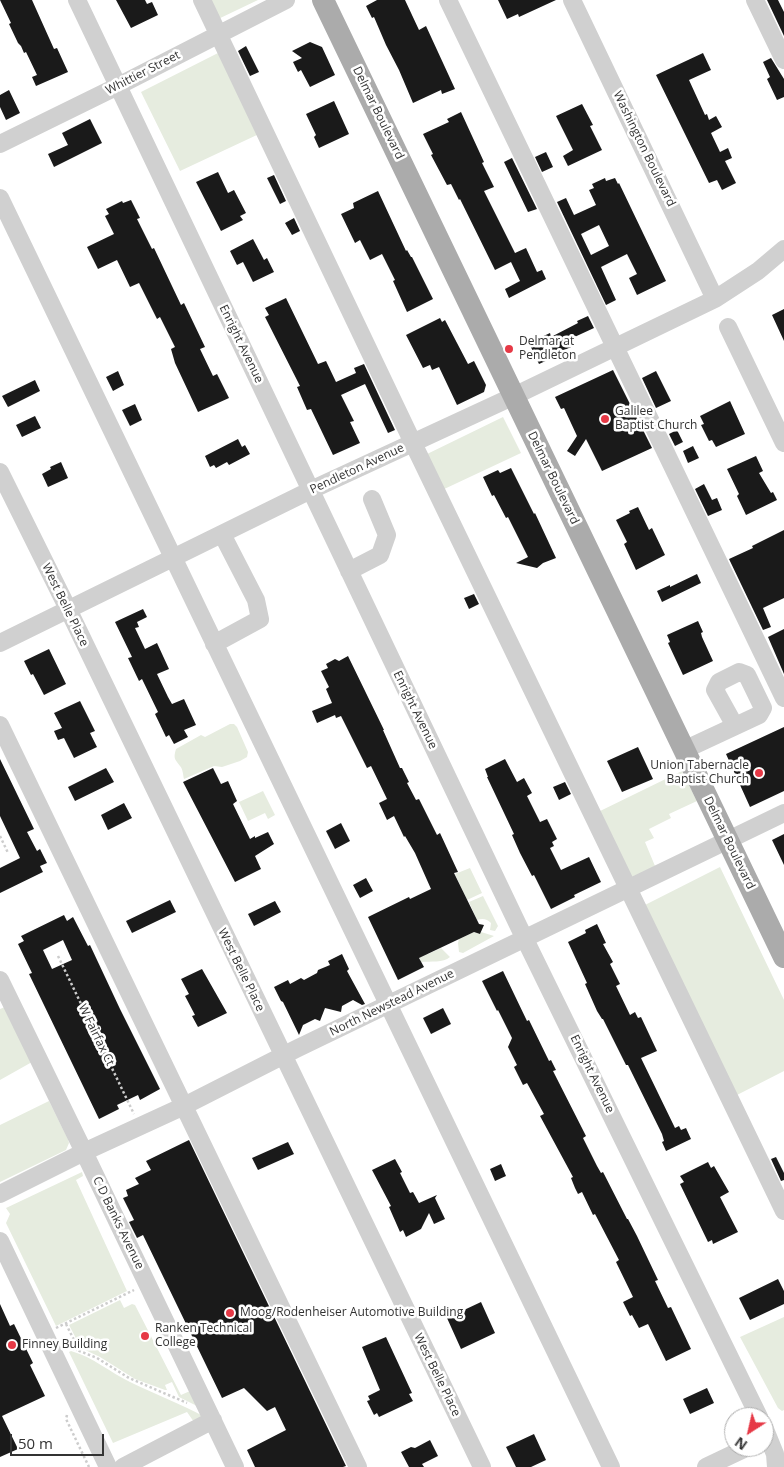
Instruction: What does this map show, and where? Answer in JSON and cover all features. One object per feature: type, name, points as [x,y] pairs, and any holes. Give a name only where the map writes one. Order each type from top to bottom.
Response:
[{"type":"main road","name":"Delmar Boulevard","points":[[323,0],[784,956]]},
{"type":"street","name":"Enright Avenue","points":[[76,0],[525,938],[754,1407]]},
{"type":"street","points":[[202,0],[413,443],[784,1211]]},
{"type":"street","name":"Whittier Street","points":[[0,144],[286,0]]},
{"type":"street","points":[[448,0],[784,698]]},
{"type":"street","name":"Washington Boulevard","points":[[572,0],[715,299]]},
{"type":"street","points":[[755,0],[784,60]]},
{"type":"street","points":[[0,198],[611,1467]]},
{"type":"street","name":"Pendleton Avenue","points":[[0,643],[311,490],[514,396],[715,299],[758,272],[784,250]]},
{"type":"street","points":[[728,328],[784,443]]},
{"type":"street","name":"West Belle Place","points":[[0,472],[482,1467]]},
{"type":"street","points":[[349,571],[380,556],[387,535],[372,500]]},
{"type":"street","points":[[214,644],[260,619],[256,600],[222,534]]},
{"type":"street","points":[[0,724],[358,1467]]},
{"type":"street","points":[[684,750],[735,726]]},
{"type":"street","name":"North Newstead Avenue","points":[[0,1194],[784,813]]},
{"type":"street","name":"C D Banks Avenue","points":[[0,980],[235,1467]]},
{"type":"street","points":[[0,1241],[108,1467]]},
{"type":"street","points":[[123,1467],[213,1420]]},
{"type":"street","points":[[774,1454],[776,1467]]},
{"type":"street","points":[[714,1465],[729,1457]]},
{"type":"path","points":[[0,836],[8,853]]},
{"type":"path","name":"W Fairfax Ct","points":[[58,956],[134,1114]]},
{"type":"path","points":[[44,1333],[147,1284]]},
{"type":"path","points":[[66,1324],[77,1350],[97,1358],[130,1378],[191,1405]]},
{"type":"shaded area","points":[[204,0],[258,0],[214,21]]},
{"type":"shaded area","points":[[220,52],[259,134],[180,171],[141,92]]},
{"type":"shaded area","points":[[503,417],[521,453],[440,491],[423,456]]},
{"type":"shaded area","points":[[230,724],[234,724],[237,727],[248,752],[247,757],[222,767],[214,766],[184,779],[182,769],[175,759],[176,749],[201,735],[205,737]]},
{"type":"shaded area","points":[[682,771],[697,801],[669,814],[671,818],[649,829],[654,838],[645,842],[655,866],[628,879],[596,813]]},
{"type":"shaded area","points":[[263,791],[275,815],[268,819],[265,813],[248,821],[239,802]]},
{"type":"shaded area","points":[[720,867],[784,1000],[784,1071],[735,1096],[643,906]]},
{"type":"shaded area","points":[[470,868],[482,893],[467,900],[455,874]]},
{"type":"shaded area","points":[[483,896],[498,926],[495,931],[490,930],[491,923],[488,921],[483,919],[477,920],[469,902]]},
{"type":"shaded area","points":[[474,932],[494,936],[463,953],[459,952],[459,939]]},
{"type":"shaded area","points":[[441,948],[450,957],[440,961],[421,962],[418,954],[428,954]]},
{"type":"shaded area","points":[[5,1007],[32,1062],[0,1080],[0,1009]]},
{"type":"shaded area","points":[[49,1101],[68,1139],[69,1143],[66,1150],[0,1182],[0,1125]]},
{"type":"shaded area","points":[[82,1172],[83,1176],[76,1180],[127,1291],[56,1326],[6,1223],[10,1214],[6,1208]]},
{"type":"shaded area","points":[[120,1300],[124,1308],[132,1304],[135,1305],[181,1395],[190,1391],[199,1407],[179,1397],[172,1382],[165,1385],[167,1390],[165,1390],[135,1379],[100,1357],[81,1348],[69,1325]]},
{"type":"shaded area","points":[[784,1317],[784,1410],[782,1411],[778,1408],[740,1337]]},
{"type":"shaded area","points":[[69,1352],[87,1357],[130,1382],[205,1417],[194,1422],[187,1412],[113,1443]]},
{"type":"building","points":[[0,0],[32,0],[54,49],[57,48],[68,72],[36,86],[32,77],[37,75],[26,52],[24,53],[18,43]]},
{"type":"building","points":[[116,0],[145,0],[147,4],[152,2],[158,15],[131,28]]},
{"type":"building","points":[[377,0],[405,0],[419,30],[426,26],[455,89],[442,94],[441,90],[413,103],[374,17],[372,18],[366,6]]},
{"type":"building","points":[[498,0],[556,0],[519,17],[518,14],[507,19]]},
{"type":"building","points":[[767,0],[778,0],[784,12],[784,36]]},
{"type":"building","points":[[310,42],[322,47],[335,75],[310,87],[301,70],[298,72],[293,62],[302,58],[292,51]]},
{"type":"building","points":[[246,46],[259,72],[250,76],[238,51]]},
{"type":"building","points":[[703,53],[711,70],[689,80],[705,115],[707,114],[709,120],[716,116],[722,127],[711,133],[720,152],[728,148],[732,158],[725,161],[736,183],[722,190],[717,180],[709,183],[656,75]]},
{"type":"building","points":[[771,58],[784,79],[784,97],[777,100],[767,79],[770,77],[763,62]]},
{"type":"building","points":[[9,90],[20,113],[6,120],[0,107],[0,95]]},
{"type":"building","points":[[334,101],[349,134],[319,148],[314,137],[316,135],[306,114]]},
{"type":"building","points":[[582,104],[593,125],[590,126],[602,150],[568,166],[563,156],[573,150],[556,116]]},
{"type":"building","points":[[461,112],[494,187],[484,191],[515,253],[526,248],[537,272],[542,270],[546,279],[509,298],[505,289],[520,281],[511,262],[495,270],[460,199],[451,184],[447,185],[431,155],[433,154],[423,134],[449,122],[447,119]]},
{"type":"building","points":[[90,119],[102,143],[54,167],[48,154],[68,145],[62,133]]},
{"type":"building","points":[[546,152],[553,167],[542,172],[535,157]]},
{"type":"building","points":[[512,158],[537,209],[528,212],[504,162]]},
{"type":"building","points":[[218,172],[228,193],[234,190],[246,213],[240,216],[243,220],[221,231],[196,182]]},
{"type":"building","points":[[274,175],[286,201],[280,204],[267,178]]},
{"type":"building","points":[[605,178],[606,181],[615,178],[619,183],[666,281],[637,295],[629,278],[637,274],[627,254],[601,267],[616,300],[606,305],[557,202],[566,198],[574,215],[596,205],[589,190],[594,188],[592,184]],"holes":[[[599,225],[609,246],[591,255],[581,234]]]},
{"type":"building","points":[[378,191],[406,251],[412,257],[433,299],[407,312],[393,281],[395,280],[382,254],[370,260],[360,240],[355,243],[341,214],[354,208],[353,203]]},
{"type":"building","points":[[131,200],[140,218],[137,219],[152,249],[154,248],[181,305],[184,303],[205,347],[200,349],[213,376],[217,374],[229,398],[198,412],[175,363],[171,349],[175,347],[160,317],[157,319],[139,283],[130,287],[117,260],[98,269],[87,247],[114,234],[105,216],[109,214],[106,209],[122,201],[123,203]]},
{"type":"building","points":[[294,218],[300,231],[292,235],[285,223]]},
{"type":"building","points":[[253,239],[264,260],[267,258],[274,272],[253,282],[243,262],[237,265],[230,251]]},
{"type":"building","points":[[286,298],[318,364],[326,361],[336,382],[356,373],[354,368],[364,364],[395,430],[388,433],[365,384],[341,395],[354,421],[350,422],[360,443],[333,455],[311,409],[307,410],[297,387],[300,386],[265,317],[269,315],[265,308]]},
{"type":"building","points":[[784,309],[784,341],[772,315]]},
{"type":"building","points":[[588,316],[594,328],[568,340],[571,347],[539,364],[529,343],[550,333],[551,337]]},
{"type":"building","points":[[440,318],[442,322],[445,320],[468,364],[474,361],[486,385],[484,392],[457,405],[439,367],[432,370],[430,365],[423,368],[406,335]]},
{"type":"building","name":"Galilee Baptist Church","points":[[613,370],[652,448],[602,471],[586,439],[575,456],[567,451],[577,436],[564,408],[561,409],[555,397]]},
{"type":"building","points":[[118,371],[124,385],[113,391],[106,377]]},
{"type":"building","points":[[656,371],[671,401],[656,408],[642,378]]},
{"type":"building","points":[[35,380],[40,391],[8,407],[2,396]]},
{"type":"building","points":[[730,401],[745,434],[716,447],[712,440],[709,441],[701,425],[704,424],[700,416]]},
{"type":"building","points":[[135,404],[142,420],[130,426],[122,410]]},
{"type":"building","points":[[35,416],[41,428],[22,437],[16,425]]},
{"type":"building","points":[[677,430],[683,442],[675,446],[669,434]]},
{"type":"building","points":[[238,439],[242,447],[245,445],[250,454],[229,465],[227,462],[216,468],[214,465],[210,467],[205,456]]},
{"type":"building","points":[[693,446],[699,458],[688,463],[683,451]]},
{"type":"building","points":[[756,456],[763,471],[759,473],[777,500],[746,515],[737,496],[739,494],[727,469]]},
{"type":"building","points":[[61,462],[68,478],[48,487],[42,474],[51,469],[50,467]]},
{"type":"building","points":[[511,468],[556,558],[543,563],[537,568],[516,563],[528,557],[508,517],[506,518],[494,495],[492,496],[483,477],[498,470],[500,473]]},
{"type":"building","points":[[704,484],[712,500],[717,498],[722,510],[708,516],[695,489]]},
{"type":"building","points":[[638,507],[649,530],[652,528],[665,555],[636,570],[624,544],[627,542],[616,520]]},
{"type":"building","points":[[784,530],[784,598],[763,608],[771,627],[763,630],[729,559]]},
{"type":"building","points":[[697,574],[701,583],[662,602],[657,591]]},
{"type":"building","points":[[474,594],[479,604],[469,609],[464,598]]},
{"type":"building","points":[[143,609],[147,617],[137,622],[139,627],[135,628],[145,649],[157,643],[169,669],[157,674],[172,704],[184,699],[196,725],[184,730],[188,737],[174,744],[169,735],[166,737],[155,714],[158,712],[142,679],[139,681],[128,658],[132,657],[115,622]]},
{"type":"building","points":[[698,621],[703,632],[701,633],[702,637],[713,661],[683,675],[668,643],[670,642],[667,635]]},
{"type":"building","points":[[784,629],[784,674],[768,637]]},
{"type":"building","points":[[49,649],[66,684],[44,695],[24,661]]},
{"type":"building","points":[[348,656],[400,768],[402,768],[409,782],[407,783],[416,800],[419,799],[437,835],[440,833],[458,872],[454,873],[479,924],[484,925],[480,934],[474,932],[419,958],[424,967],[398,980],[368,917],[409,897],[410,899],[431,889],[415,853],[404,837],[394,816],[387,820],[379,803],[387,799],[371,766],[367,768],[341,716],[336,718],[335,715],[317,723],[312,711],[332,703],[326,689],[329,687],[321,671],[328,668],[326,664],[335,659],[339,661]]},
{"type":"building","points":[[80,701],[95,731],[90,733],[97,747],[74,758],[64,738],[58,740],[54,731],[62,728],[54,713]]},
{"type":"building","name":"Union Tabernacle Baptist Church","points":[[784,727],[784,791],[750,807],[726,754]]},
{"type":"building","points":[[638,747],[653,779],[622,792],[607,761]]},
{"type":"building","points":[[0,759],[34,829],[27,832],[37,851],[40,849],[47,863],[40,866],[43,872],[0,893],[0,868],[20,858],[0,816]]},
{"type":"building","points":[[505,759],[517,782],[524,778],[532,793],[527,796],[540,822],[547,819],[557,839],[552,842],[554,846],[550,848],[561,870],[589,857],[601,882],[551,909],[534,875],[532,876],[520,853],[512,835],[514,834],[487,777],[485,769]]},
{"type":"building","points":[[106,768],[114,782],[75,801],[68,787]]},
{"type":"building","points":[[213,768],[221,784],[228,781],[237,801],[233,804],[250,839],[268,832],[274,844],[255,856],[261,869],[235,882],[183,782]]},
{"type":"building","points":[[565,782],[571,794],[559,800],[553,787]]},
{"type":"building","points":[[124,803],[132,818],[108,830],[101,815]]},
{"type":"building","points":[[341,823],[350,841],[335,849],[326,831]]},
{"type":"building","points":[[784,834],[784,865],[772,840]]},
{"type":"building","points":[[366,878],[373,891],[360,898],[353,885]]},
{"type":"building","points":[[170,900],[176,912],[132,933],[126,921]]},
{"type":"building","points":[[275,901],[281,912],[254,926],[248,914]]},
{"type":"building","points":[[64,915],[67,921],[73,917],[88,946],[90,945],[160,1089],[140,1100],[138,1095],[117,1105],[119,1109],[99,1119],[29,974],[32,973],[18,944],[24,941],[21,936]],"holes":[[[63,940],[72,960],[52,969],[43,950]]]},
{"type":"building","points":[[597,924],[606,943],[603,944],[613,962],[610,964],[620,984],[616,986],[630,1015],[635,1012],[638,1018],[641,1017],[657,1051],[641,1058],[675,1128],[679,1126],[681,1130],[686,1128],[691,1139],[666,1151],[662,1142],[664,1141],[662,1134],[628,1065],[626,1065],[603,1019],[597,1011],[585,984],[587,983],[568,942],[586,933],[585,930]]},
{"type":"building","points":[[342,954],[349,969],[347,971],[365,1004],[362,1005],[353,1000],[342,1006],[341,1012],[325,1008],[320,1021],[315,1019],[303,1025],[299,1035],[274,987],[288,980],[290,984],[301,978],[304,980],[317,973],[318,970],[330,965],[328,961]]},
{"type":"building","points":[[202,969],[227,1013],[198,1027],[192,1016],[195,1015],[185,996],[189,994],[181,979]]},
{"type":"building","points":[[503,971],[527,1021],[529,1020],[549,1061],[551,1060],[556,1070],[553,1071],[586,1136],[583,1138],[637,1236],[658,1280],[655,1281],[668,1308],[671,1307],[691,1349],[666,1361],[648,1324],[639,1328],[632,1315],[630,1316],[623,1302],[633,1297],[616,1262],[619,1260],[582,1192],[578,1194],[571,1178],[573,1177],[540,1116],[544,1114],[527,1083],[523,1085],[514,1067],[517,1065],[508,1047],[512,1038],[482,981]]},
{"type":"building","points":[[443,1008],[451,1024],[431,1034],[423,1018]]},
{"type":"building","name":"Moog/Rodenheiser Automotive Building","points":[[189,1140],[346,1466],[255,1467],[247,1450],[286,1430],[275,1407],[267,1411],[244,1388],[222,1398],[143,1235],[137,1238],[129,1222],[134,1220],[123,1198],[128,1196],[126,1190],[139,1184],[135,1178],[151,1170],[146,1161]]},
{"type":"building","points":[[288,1142],[294,1154],[258,1170],[252,1158]]},
{"type":"building","points":[[776,1157],[784,1173],[784,1180],[781,1181],[771,1159]]},
{"type":"building","points":[[395,1159],[410,1193],[413,1192],[419,1203],[437,1195],[435,1198],[445,1219],[434,1224],[429,1213],[421,1229],[406,1237],[403,1230],[400,1232],[389,1207],[391,1206],[372,1170]]},
{"type":"building","points":[[708,1162],[711,1168],[714,1166],[729,1192],[720,1197],[738,1232],[713,1244],[712,1240],[708,1242],[680,1184],[684,1182],[680,1176]]},
{"type":"building","points":[[501,1164],[506,1176],[495,1181],[490,1169]]},
{"type":"building","points":[[778,1279],[784,1291],[784,1304],[750,1320],[739,1298]]},
{"type":"building","points":[[481,1302],[495,1333],[461,1349],[447,1318]]},
{"type":"building","name":"Finney Building","points":[[0,1304],[10,1326],[14,1324],[33,1363],[30,1365],[45,1396],[2,1416],[18,1449],[0,1457]]},
{"type":"building","points":[[386,1337],[412,1393],[409,1394],[413,1401],[379,1417],[377,1413],[374,1415],[367,1401],[370,1400],[368,1396],[380,1390],[362,1347]]},
{"type":"building","points":[[707,1388],[714,1403],[690,1414],[683,1399]]},
{"type":"building","points":[[534,1434],[546,1460],[531,1467],[516,1467],[506,1447]]},
{"type":"building","points":[[430,1440],[438,1456],[422,1464],[424,1467],[409,1467],[401,1452],[411,1447],[415,1448]]},
{"type":"place","name":"Delmar at Pendleton","points":[[509,349]]},
{"type":"place","name":"Galilee Baptist Church","points":[[605,419]]},
{"type":"place","name":"Union Tabernacle Baptist Church","points":[[759,773]]},
{"type":"place","name":"Moog/Rodenheiser Automotive Building","points":[[230,1313]]},
{"type":"place","name":"Ranken Technical College","points":[[145,1336]]},
{"type":"place","name":"Finney Building","points":[[12,1345]]}]
